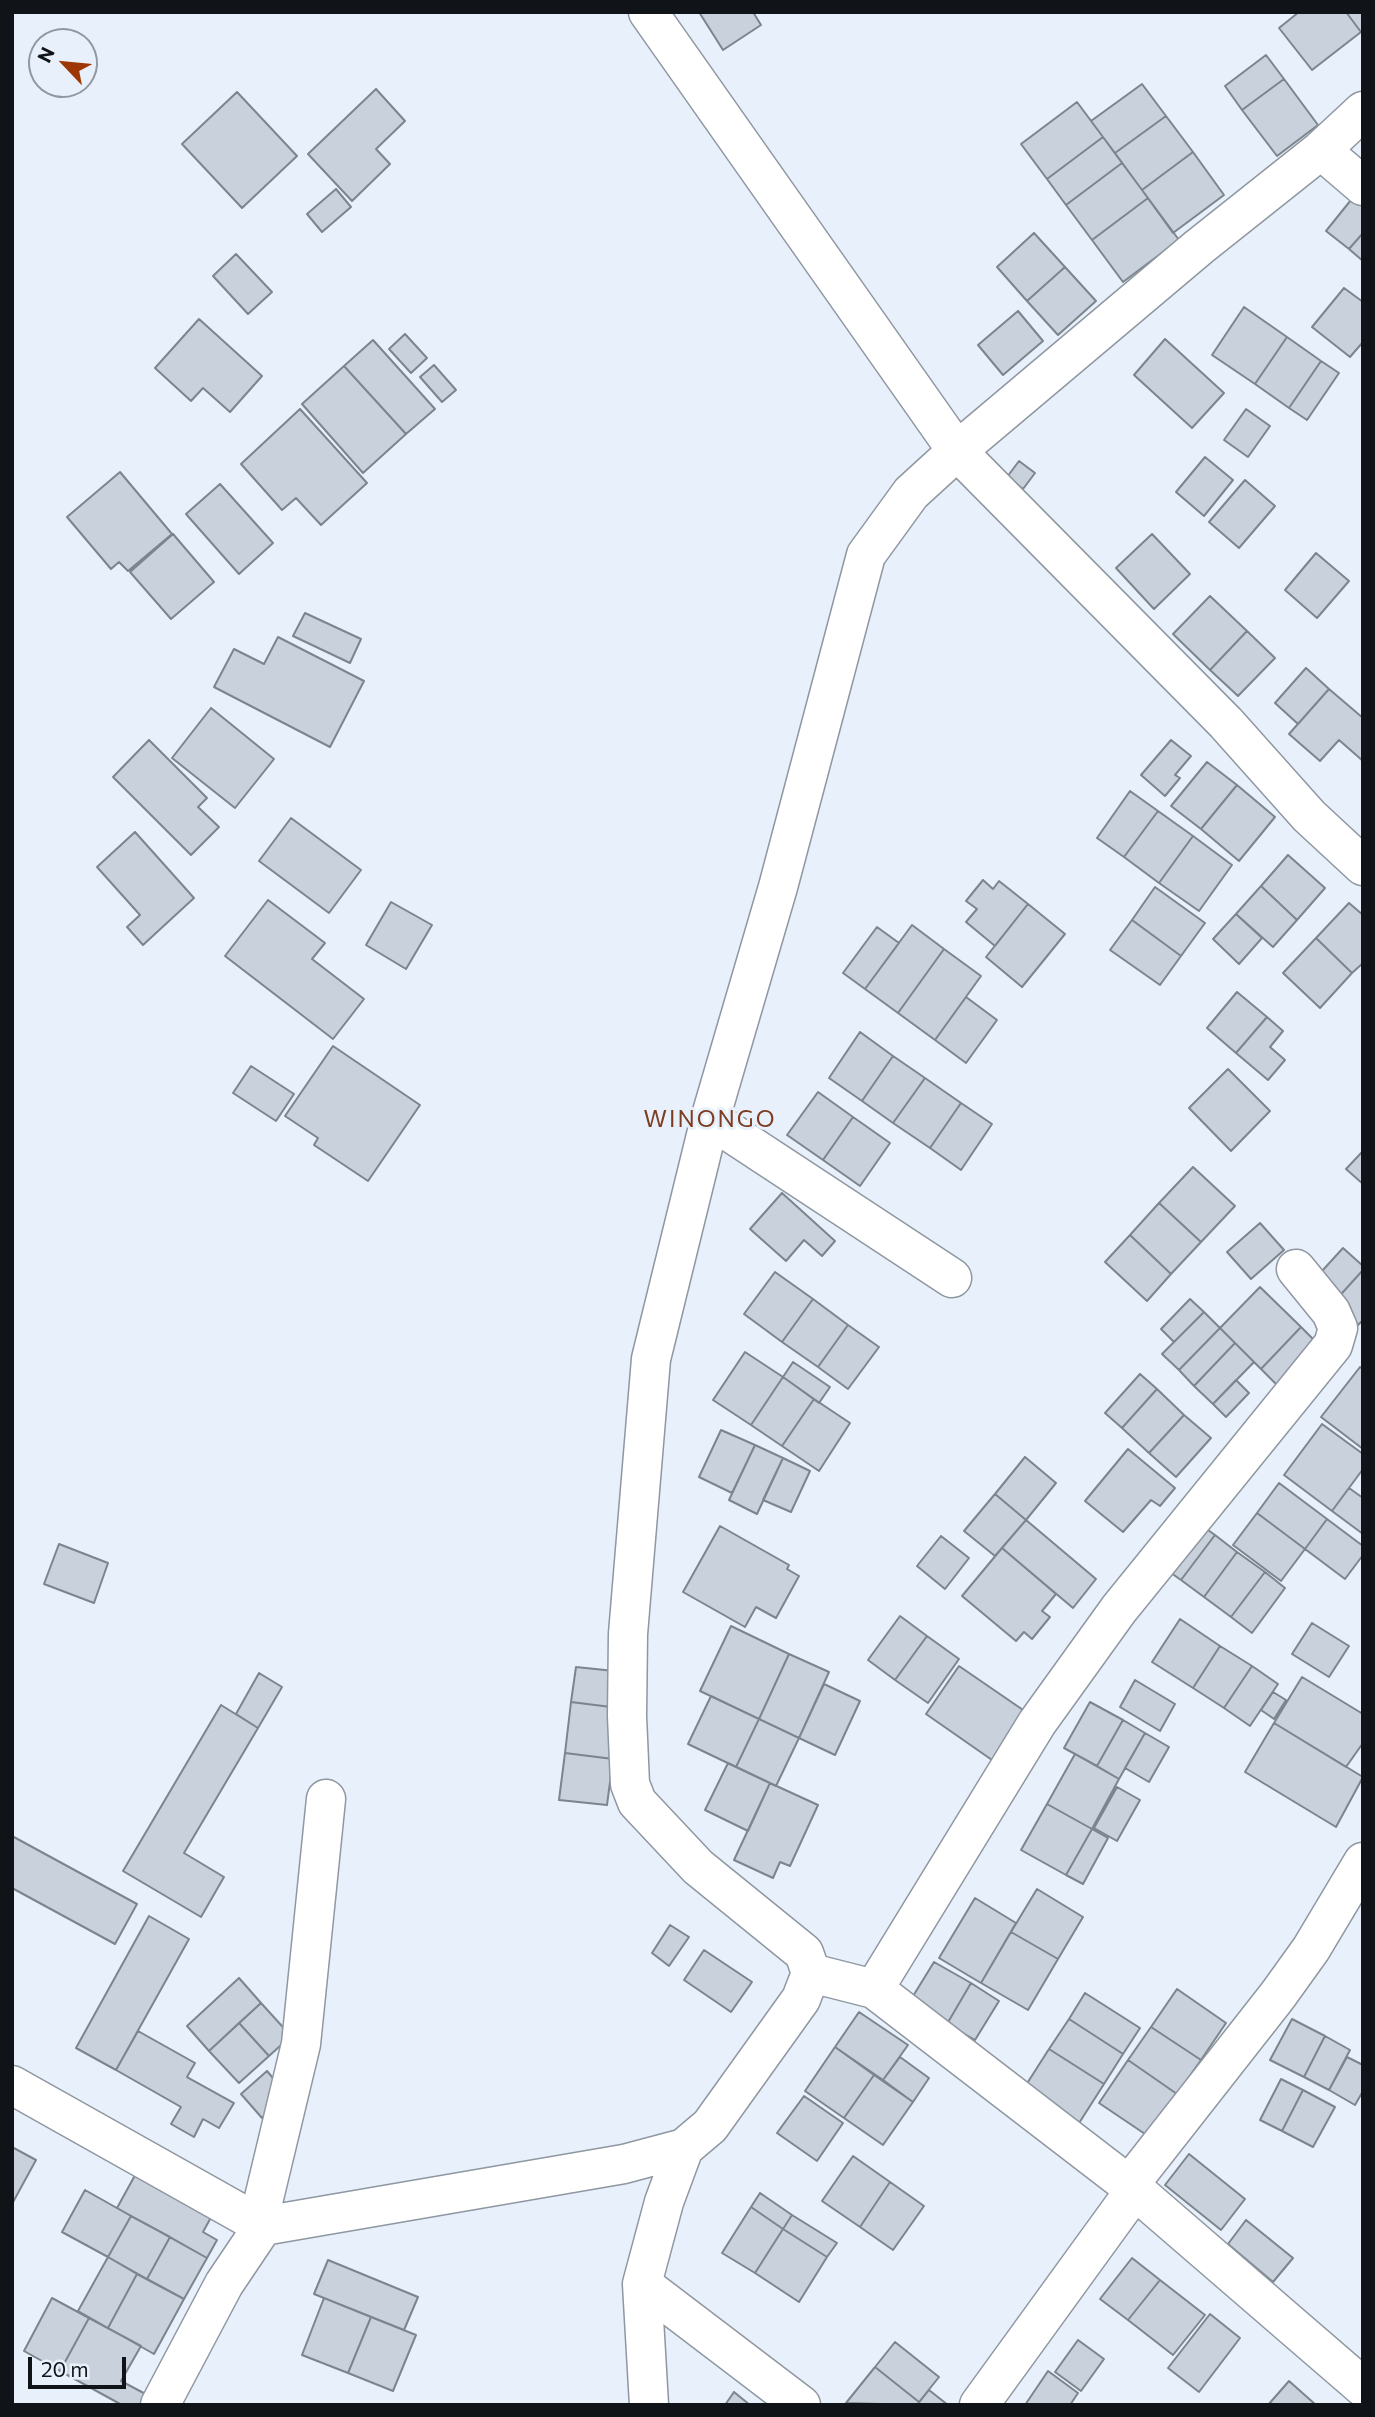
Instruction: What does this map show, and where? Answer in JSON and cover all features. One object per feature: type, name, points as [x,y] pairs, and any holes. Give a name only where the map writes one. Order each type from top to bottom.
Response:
[{"type":"street","points":[[648,12],[957,451],[1216,713],[1309,816],[1363,866]]},
{"type":"street","points":[[12,2085],[261,2225],[624,2164],[684,2148],[710,2126],[801,1999],[811,1973],[804,1953],[698,1867],[637,1802],[630,1784],[628,1634],[651,1359],[710,1119],[778,887],[866,555],[911,493],[957,451],[1199,247],[1321,150],[1363,111]]},
{"type":"street","points":[[1321,150],[1363,186]]},
{"type":"street","points":[[710,1119],[952,1278]]},
{"type":"street","points":[[874,1989],[1037,1723],[1111,1619],[1332,1346],[1338,1328],[1331,1312],[1296,1269]]},
{"type":"street","points":[[160,2405],[224,2284],[261,2225],[301,2045],[326,1799]]},
{"type":"street","points":[[979,2405],[1132,2188],[1311,1949],[1363,1862]]},
{"type":"street","points":[[811,1973],[874,1989],[1132,2188],[1363,2387]]},
{"type":"street","points":[[649,2405],[642,2284],[664,2202],[684,2148]]},
{"type":"street","points":[[642,2284],[801,2405]]},
{"type":"building","points":[[699,12],[753,12],[761,25],[723,50]]},
{"type":"building","points":[[1299,12],[1346,12],[1361,32],[1312,70],[1279,28]]},
{"type":"building","points":[[1346,12],[1363,12],[1363,34],[1361,32]]},
{"type":"building","points":[[1266,55],[1284,79],[1242,110],[1225,86]]},
{"type":"building","points":[[1284,79],[1318,125],[1277,156],[1242,110]]},
{"type":"building","points":[[1142,84],[1166,116],[1115,153],[1091,121]]},
{"type":"building","points":[[376,89],[405,121],[376,149],[390,164],[352,201],[308,154]]},
{"type":"building","points":[[237,92],[297,156],[242,208],[182,144]]},
{"type":"building","points":[[1077,102],[1103,137],[1047,179],[1021,144]]},
{"type":"building","points":[[1166,116],[1193,152],[1142,190],[1115,153]]},
{"type":"building","points":[[1103,137],[1122,163],[1066,205],[1047,179]]},
{"type":"building","points":[[1193,152],[1224,195],[1173,233],[1142,190]]},
{"type":"building","points":[[1122,163],[1148,198],[1092,240],[1066,205]]},
{"type":"building","points":[[336,189],[351,207],[322,232],[307,214]]},
{"type":"building","points":[[1355,195],[1363,202],[1363,233],[1349,249],[1326,231]]},
{"type":"building","points":[[1148,198],[1179,240],[1123,282],[1092,240]]},
{"type":"building","points":[[1034,233],[1065,267],[1027,301],[997,267]]},
{"type":"building","points":[[1363,233],[1363,261],[1349,249]]},
{"type":"building","points":[[236,254],[272,292],[248,314],[213,276]]},
{"type":"building","points":[[1065,267],[1096,301],[1058,335],[1027,301]]},
{"type":"building","points":[[1344,288],[1363,302],[1363,342],[1350,357],[1312,327]]},
{"type":"building","points":[[1244,307],[1287,337],[1255,384],[1212,355]]},
{"type":"building","points":[[1018,311],[1043,341],[1003,375],[978,345]]},
{"type":"building","points":[[199,319],[262,376],[230,412],[203,388],[191,401],[155,368]]},
{"type":"building","points":[[405,334],[427,358],[411,373],[389,349]]},
{"type":"building","points":[[1287,337],[1321,361],[1289,408],[1255,384]]},
{"type":"building","points":[[1165,339],[1224,393],[1192,428],[1134,375]]},
{"type":"building","points":[[373,340],[435,409],[406,434],[344,366]]},
{"type":"building","points":[[1321,361],[1339,373],[1307,420],[1289,408]]},
{"type":"building","points":[[434,365],[456,390],[442,402],[420,377]]},
{"type":"building","points":[[344,366],[406,434],[363,473],[302,404]]},
{"type":"building","points":[[300,409],[367,483],[321,525],[296,498],[282,510],[241,464]]},
{"type":"building","points":[[1246,409],[1270,426],[1248,457],[1224,440]]},
{"type":"building","points":[[1205,457],[1233,480],[1204,516],[1176,492]]},
{"type":"building","points":[[1019,461],[1035,473],[1023,489],[1007,477]]},
{"type":"building","points":[[120,472],[172,534],[128,571],[119,562],[111,569],[67,517]]},
{"type":"building","points":[[1245,480],[1275,506],[1239,548],[1209,522]]},
{"type":"building","points":[[220,484],[273,543],[239,574],[186,514]]},
{"type":"building","points":[[173,534],[214,582],[171,619],[130,572]]},
{"type":"building","points":[[1152,534],[1190,574],[1154,609],[1116,568]]},
{"type":"building","points":[[1316,553],[1349,581],[1317,618],[1285,590]]},
{"type":"building","points":[[1210,596],[1247,631],[1210,670],[1173,634]]},
{"type":"building","points":[[305,613],[361,639],[350,663],[293,636]]},
{"type":"building","points":[[1247,631],[1275,658],[1238,696],[1210,670]]},
{"type":"building","points":[[278,637],[364,681],[330,747],[214,687],[234,649],[264,664]]},
{"type":"building","points":[[1306,668],[1329,689],[1298,724],[1275,703]]},
{"type":"building","points":[[1329,689],[1363,718],[1363,761],[1339,740],[1320,761],[1289,734]]},
{"type":"building","points":[[211,708],[274,759],[235,808],[172,758]]},
{"type":"building","points":[[149,740],[207,798],[198,807],[219,827],[191,855],[113,777]]},
{"type":"building","points":[[1171,740],[1191,756],[1175,775],[1180,778],[1165,796],[1141,775]]},
{"type":"building","points":[[1207,762],[1237,785],[1201,829],[1171,806]]},
{"type":"building","points":[[1237,785],[1275,817],[1239,861],[1201,829]]},
{"type":"building","points":[[1130,791],[1158,811],[1124,857],[1097,838]]},
{"type":"building","points":[[1158,811],[1193,836],[1159,883],[1124,857]]},
{"type":"building","points":[[291,818],[361,870],[329,913],[259,861]]},
{"type":"building","points":[[135,832],[194,898],[143,945],[127,927],[140,915],[97,867]]},
{"type":"building","points":[[1193,836],[1232,865],[1199,911],[1159,883]]},
{"type":"building","points":[[1288,855],[1325,888],[1297,920],[1261,886]]},
{"type":"building","points":[[983,880],[993,889],[999,881],[1028,904],[995,946],[966,922],[977,909],[966,901]]},
{"type":"building","points":[[1261,886],[1297,920],[1273,947],[1236,914]]},
{"type":"building","points":[[1155,887],[1205,923],[1181,956],[1132,920]]},
{"type":"building","points":[[268,900],[325,943],[312,959],[364,999],[333,1039],[225,956]]},
{"type":"building","points":[[391,902],[432,925],[406,969],[366,945]]},
{"type":"building","points":[[1349,903],[1363,915],[1363,963],[1352,973],[1316,938]]},
{"type":"building","points":[[1028,904],[1065,934],[1022,987],[986,957]]},
{"type":"building","points":[[1236,914],[1262,938],[1239,964],[1213,939]]},
{"type":"building","points":[[1132,920],[1181,956],[1160,985],[1110,950]]},
{"type":"building","points":[[912,925],[944,949],[898,1013],[865,989]]},
{"type":"building","points":[[877,927],[899,943],[865,989],[843,973]]},
{"type":"building","points":[[1316,938],[1352,973],[1320,1008],[1283,973]]},
{"type":"building","points":[[944,949],[981,976],[935,1040],[898,1013]]},
{"type":"building","points":[[1237,992],[1267,1017],[1236,1053],[1207,1028]]},
{"type":"building","points":[[966,997],[997,1020],[966,1063],[935,1040]]},
{"type":"building","points":[[1267,1017],[1283,1031],[1270,1047],[1285,1060],[1268,1080],[1236,1053]]},
{"type":"building","points":[[860,1032],[893,1056],[862,1101],[829,1078]]},
{"type":"building","points":[[333,1046],[420,1105],[368,1181],[314,1145],[318,1138],[285,1116]]},
{"type":"building","points":[[893,1056],[925,1078],[893,1123],[862,1101]]},
{"type":"building","points":[[251,1066],[294,1094],[276,1121],[233,1093]]},
{"type":"building","points":[[1228,1069],[1270,1111],[1231,1151],[1189,1108]]},
{"type":"building","points":[[925,1078],[961,1103],[930,1148],[893,1123]]},
{"type":"building","points":[[818,1092],[853,1117],[823,1160],[787,1135]]},
{"type":"building","points":[[961,1103],[992,1124],[961,1170],[930,1148]]},
{"type":"building","points":[[853,1117],[890,1143],[860,1186],[823,1160]]},
{"type":"building","points":[[1363,1151],[1363,1184],[1346,1169]]},
{"type":"building","points":[[1193,1167],[1235,1206],[1201,1242],[1159,1203]]},
{"type":"building","points":[[782,1193],[835,1241],[822,1256],[804,1240],[786,1261],[750,1229]]},
{"type":"building","points":[[1159,1203],[1201,1242],[1171,1274],[1130,1235]]},
{"type":"building","points":[[1260,1223],[1284,1250],[1251,1279],[1227,1252]]},
{"type":"building","points":[[1130,1235],[1171,1274],[1147,1301],[1105,1262]]},
{"type":"building","points":[[1343,1248],[1363,1266],[1363,1270],[1334,1302],[1312,1282]]},
{"type":"building","points":[[1363,1270],[1363,1320],[1358,1325],[1334,1302]]},
{"type":"building","points":[[775,1272],[813,1299],[782,1342],[744,1314]]},
{"type":"building","points":[[1260,1287],[1301,1327],[1261,1369],[1220,1328]]},
{"type":"building","points":[[813,1299],[848,1325],[818,1367],[782,1342]]},
{"type":"building","points":[[1190,1299],[1204,1312],[1174,1342],[1161,1329]]},
{"type":"building","points":[[1204,1312],[1220,1328],[1179,1370],[1162,1354]]},
{"type":"building","points":[[848,1325],[879,1347],[848,1389],[818,1367]]},
{"type":"building","points":[[1301,1327],[1319,1345],[1279,1387],[1261,1369]]},
{"type":"building","points":[[1220,1328],[1235,1343],[1194,1386],[1179,1370]]},
{"type":"building","points":[[1235,1343],[1254,1362],[1213,1404],[1194,1386]]},
{"type":"building","points":[[745,1352],[783,1377],[751,1425],[713,1400]]},
{"type":"building","points":[[793,1362],[830,1387],[819,1403],[783,1377]]},
{"type":"building","points":[[1360,1367],[1363,1369],[1363,1449],[1321,1417]]},
{"type":"building","points":[[1140,1374],[1157,1389],[1122,1428],[1105,1413]]},
{"type":"building","points":[[783,1377],[814,1399],[782,1446],[751,1425]]},
{"type":"building","points":[[1236,1380],[1249,1393],[1226,1417],[1213,1404]]},
{"type":"building","points":[[1157,1389],[1184,1415],[1149,1453],[1122,1428]]},
{"type":"building","points":[[814,1399],[850,1423],[819,1471],[782,1446]]},
{"type":"building","points":[[1184,1415],[1211,1438],[1176,1477],[1149,1453]]},
{"type":"building","points":[[1322,1424],[1363,1454],[1363,1469],[1332,1511],[1284,1475]]},
{"type":"building","points":[[721,1430],[755,1445],[732,1493],[699,1477]]},
{"type":"building","points":[[755,1445],[783,1458],[757,1514],[729,1500]]},
{"type":"building","points":[[1128,1449],[1175,1488],[1160,1506],[1151,1500],[1123,1532],[1085,1501]]},
{"type":"building","points":[[1025,1457],[1056,1483],[1026,1520],[995,1494]]},
{"type":"building","points":[[783,1458],[810,1471],[791,1512],[763,1500]]},
{"type":"building","points":[[1279,1483],[1327,1519],[1305,1549],[1257,1513]]},
{"type":"building","points":[[1349,1488],[1363,1498],[1363,1534],[1332,1511]]},
{"type":"building","points":[[995,1494],[1026,1520],[995,1556],[964,1531]]},
{"type":"building","points":[[1257,1513],[1305,1549],[1281,1581],[1233,1545]]},
{"type":"building","points":[[1327,1519],[1363,1546],[1363,1555],[1345,1579],[1305,1549]]},
{"type":"building","points":[[1026,1520],[1096,1579],[1073,1608],[1002,1548]]},
{"type":"building","points":[[1198,1523],[1215,1535],[1181,1580],[1164,1568]]},
{"type":"building","points":[[720,1526],[789,1565],[787,1569],[799,1576],[776,1618],[756,1607],[745,1627],[683,1592]]},
{"type":"building","points":[[1215,1535],[1237,1552],[1204,1597],[1181,1580]]},
{"type":"building","points":[[941,1536],[969,1558],[945,1589],[917,1566]]},
{"type":"building","points":[[59,1544],[108,1563],[94,1603],[44,1584]]},
{"type":"building","points":[[1002,1548],[1056,1594],[1042,1611],[1050,1617],[1032,1639],[1024,1632],[1016,1641],[962,1596]]},
{"type":"building","points":[[1237,1552],[1265,1572],[1231,1617],[1204,1597]]},
{"type":"building","points":[[1265,1572],[1285,1588],[1252,1633],[1231,1617]]},
{"type":"building","points":[[900,1616],[927,1636],[895,1680],[868,1660]]},
{"type":"building","points":[[1180,1619],[1220,1646],[1193,1688],[1152,1662]]},
{"type":"building","points":[[1312,1623],[1349,1646],[1329,1677],[1292,1654]]},
{"type":"building","points":[[731,1626],[789,1654],[759,1719],[700,1691]]},
{"type":"building","points":[[927,1636],[959,1659],[928,1703],[895,1680]]},
{"type":"building","points":[[1220,1646],[1252,1666],[1224,1708],[1193,1688]]},
{"type":"building","points":[[789,1654],[829,1672],[799,1738],[759,1719]]},
{"type":"building","points":[[959,1666],[1026,1712],[992,1760],[926,1714]]},
{"type":"building","points":[[1252,1666],[1278,1684],[1250,1726],[1224,1708]]},
{"type":"building","points":[[576,1667],[624,1672],[619,1708],[571,1702]]},
{"type":"building","points":[[259,1673],[282,1687],[258,1728],[236,1714]]},
{"type":"building","points":[[1302,1677],[1363,1714],[1363,1743],[1346,1767],[1274,1723]]},
{"type":"building","points":[[1135,1680],[1175,1704],[1160,1731],[1120,1707]]},
{"type":"building","points":[[824,1684],[860,1701],[835,1755],[799,1738]]},
{"type":"building","points":[[1273,1692],[1286,1700],[1274,1719],[1261,1710]]},
{"type":"building","points":[[711,1696],[759,1719],[736,1767],[688,1744]]},
{"type":"building","points":[[571,1702],[619,1708],[613,1759],[565,1753]]},
{"type":"building","points":[[1090,1702],[1123,1720],[1097,1766],[1064,1748]]},
{"type":"building","points":[[221,1705],[258,1728],[184,1853],[224,1877],[201,1917],[123,1871]]},
{"type":"building","points":[[759,1719],[799,1738],[776,1786],[736,1767]]},
{"type":"building","points":[[1123,1720],[1145,1733],[1119,1779],[1097,1766]]},
{"type":"building","points":[[1274,1723],[1363,1777],[1336,1827],[1245,1772]]},
{"type":"building","points":[[1145,1733],[1169,1747],[1149,1782],[1125,1768]]},
{"type":"building","points":[[565,1753],[613,1759],[607,1805],[559,1800]]},
{"type":"building","points":[[1075,1754],[1119,1779],[1092,1829],[1047,1804]]},
{"type":"building","points":[[728,1763],[770,1783],[748,1831],[705,1810]]},
{"type":"building","points":[[770,1783],[818,1805],[790,1866],[780,1862],[773,1878],[734,1860]]},
{"type":"building","points":[[1117,1787],[1140,1800],[1117,1841],[1094,1828]]},
{"type":"building","points":[[1047,1804],[1092,1829],[1066,1875],[1021,1850]]},
{"type":"building","points":[[1092,1829],[1108,1838],[1083,1884],[1066,1875]]},
{"type":"building","points":[[12,1836],[137,1904],[115,1944],[12,1888]]},
{"type":"building","points":[[1037,1889],[1083,1917],[1058,1959],[1011,1932]]},
{"type":"building","points":[[975,1898],[1016,1923],[981,1983],[939,1958]]},
{"type":"building","points":[[149,1916],[189,1939],[116,2070],[76,2048]]},
{"type":"building","points":[[670,1925],[689,1937],[669,1966],[652,1953]]},
{"type":"building","points":[[1011,1932],[1058,1959],[1028,2010],[981,1983]]},
{"type":"building","points":[[704,1950],[752,1982],[731,2012],[684,1980]]},
{"type":"building","points":[[934,1962],[971,1983],[947,2024],[910,2001]]},
{"type":"building","points":[[239,1978],[261,2003],[209,2051],[187,2026]]},
{"type":"building","points":[[971,1983],[999,2001],[975,2040],[947,2024]]},
{"type":"building","points":[[1177,1989],[1226,2023],[1201,2060],[1151,2027]]},
{"type":"building","points":[[1085,1993],[1140,2028],[1123,2054],[1069,2019]]},
{"type":"building","points":[[261,2003],[291,2036],[269,2056],[239,2023]]},
{"type":"building","points":[[859,2012],[908,2045],[883,2080],[835,2047]]},
{"type":"building","points":[[1069,2019],[1123,2054],[1104,2084],[1049,2049]]},
{"type":"building","points":[[1292,2019],[1325,2036],[1304,2077],[1270,2060]]},
{"type":"building","points":[[239,2023],[269,2056],[239,2083],[209,2051]]},
{"type":"building","points":[[1151,2027],[1201,2060],[1177,2094],[1128,2060]]},
{"type":"building","points":[[138,2031],[195,2063],[187,2077],[234,2103],[219,2128],[203,2119],[194,2137],[171,2124],[181,2107],[116,2070]]},
{"type":"building","points":[[1325,2036],[1350,2050],[1329,2090],[1304,2077]]},
{"type":"building","points":[[835,2047],[874,2075],[844,2118],[805,2091]]},
{"type":"building","points":[[1049,2049],[1104,2084],[1074,2131],[1019,2096]]},
{"type":"building","points":[[900,2057],[929,2078],[913,2102],[883,2080]]},
{"type":"building","points":[[1347,2057],[1363,2065],[1363,2091],[1355,2105],[1329,2090]]},
{"type":"building","points":[[1128,2060],[1177,2094],[1148,2136],[1099,2103]]},
{"type":"building","points":[[267,2071],[288,2096],[262,2118],[241,2094]]},
{"type":"building","points":[[874,2075],[913,2102],[883,2145],[844,2118]]},
{"type":"building","points":[[1281,2079],[1303,2090],[1282,2131],[1260,2120]]},
{"type":"building","points":[[1303,2090],[1335,2107],[1313,2147],[1282,2131]]},
{"type":"building","points":[[804,2096],[843,2123],[817,2161],[777,2133]]},
{"type":"building","points":[[12,2147],[36,2160],[12,2204]]},
{"type":"building","points":[[1189,2154],[1245,2199],[1221,2230],[1165,2185]]},
{"type":"building","points":[[853,2156],[890,2182],[860,2227],[822,2201]]},
{"type":"building","points":[[139,2168],[215,2210],[203,2232],[217,2240],[207,2258],[117,2208]]},
{"type":"building","points":[[890,2182],[924,2206],[893,2250],[860,2227]]},
{"type":"building","points":[[85,2190],[131,2216],[108,2257],[62,2232]]},
{"type":"building","points":[[760,2193],[792,2215],[783,2229],[751,2207]]},
{"type":"building","points":[[751,2207],[783,2229],[755,2273],[722,2253]]},
{"type":"building","points":[[792,2215],[837,2243],[827,2257],[783,2229]]},
{"type":"building","points":[[131,2216],[170,2237],[147,2279],[108,2257]]},
{"type":"building","points":[[1246,2220],[1293,2258],[1273,2282],[1228,2244]]},
{"type":"building","points":[[783,2229],[827,2257],[799,2302],[755,2273]]},
{"type":"building","points":[[170,2237],[207,2258],[184,2299],[147,2279]]},
{"type":"building","points":[[108,2257],[137,2274],[108,2328],[78,2311]]},
{"type":"building","points":[[1132,2258],[1160,2280],[1128,2320],[1100,2299]]},
{"type":"building","points":[[328,2260],[418,2297],[404,2330],[314,2294]]},
{"type":"building","points":[[137,2274],[184,2299],[154,2354],[108,2328]]},
{"type":"building","points":[[1160,2280],[1205,2315],[1173,2355],[1128,2320]]},
{"type":"building","points":[[52,2298],[89,2318],[60,2371],[24,2351]]},
{"type":"building","points":[[324,2298],[371,2317],[348,2373],[302,2355]]},
{"type":"building","points":[[1210,2314],[1240,2338],[1199,2392],[1168,2368]]},
{"type":"building","points":[[371,2317],[416,2335],[393,2391],[348,2373]]},
{"type":"building","points":[[89,2318],[141,2346],[121,2381],[155,2399],[152,2405],[122,2405],[60,2371]]},
{"type":"building","points":[[1078,2340],[1104,2359],[1081,2391],[1055,2372]]},
{"type":"building","points":[[895,2342],[939,2377],[919,2402],[875,2367]]},
{"type":"building","points":[[875,2367],[919,2402],[917,2405],[846,2403]]},
{"type":"building","points":[[1048,2371],[1078,2393],[1070,2405],[1025,2405]]},
{"type":"building","points":[[1289,2381],[1316,2405],[1268,2405]]},
{"type":"building","points":[[929,2390],[948,2405],[917,2405]]},
{"type":"building","points":[[734,2392],[750,2405],[725,2405]]},
{"type":"district","name":"WINONGO","points":[[710,1119]]}]
